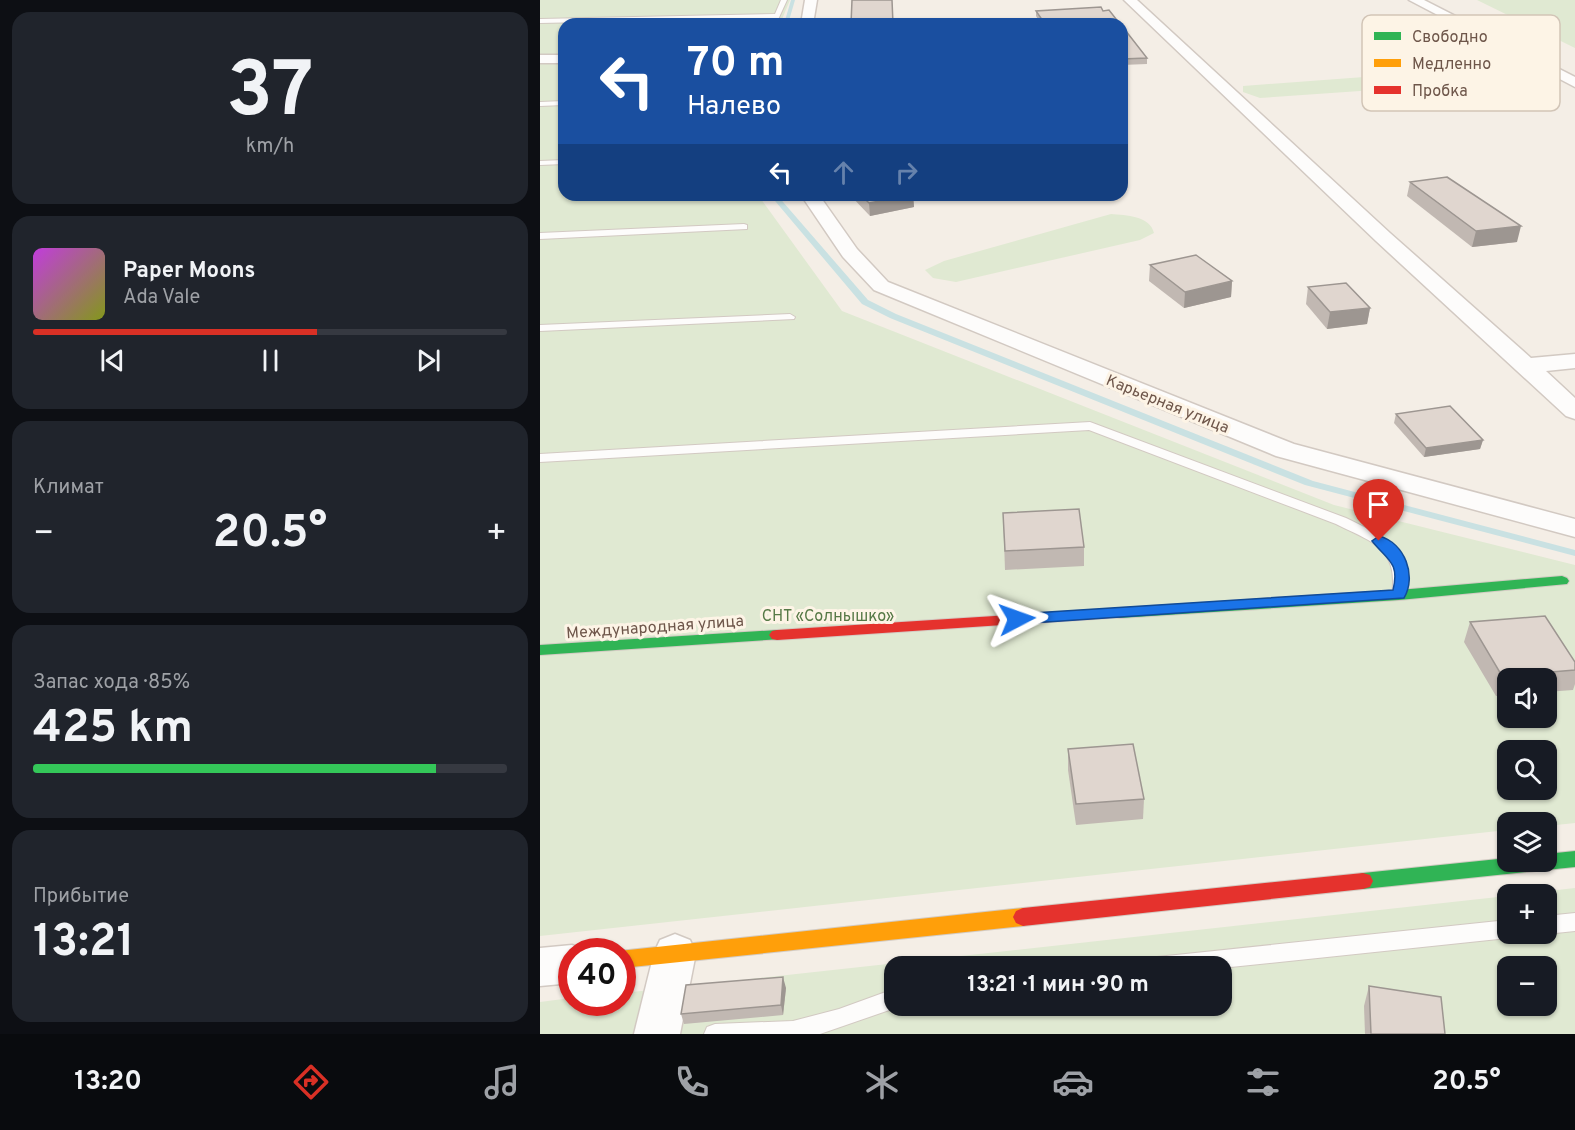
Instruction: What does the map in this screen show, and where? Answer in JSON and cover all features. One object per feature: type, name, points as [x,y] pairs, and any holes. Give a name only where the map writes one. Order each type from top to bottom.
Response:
[{"type":"street","points":[[808,18],[811,0]]},
{"type":"street","points":[[1130,0],[1383,237],[1575,411]]},
{"type":"street","points":[[1416,0],[1445,15]]},
{"type":"street","points":[[540,59],[558,59]]},
{"type":"street","points":[[1560,75],[1575,83]]},
{"type":"street","name":"Карьерная улица","points":[[814,201],[850,253],[881,286],[1285,450],[1575,528]]},
{"type":"street","points":[[1526,366],[1575,361]]},
{"type":"street","name":"Международная улица","points":[[540,650],[1399,595],[1562,581]]},
{"type":"street","points":[[636,957],[1575,859]]},
{"type":"street","points":[[657,1034],[675,953]]},
{"type":"street","points":[[540,967],[558,965]]},
{"type":"lane","points":[[683,18],[778,16],[784,0]]},
{"type":"lane","points":[[540,21],[558,21]]},
{"type":"lane","points":[[540,104],[558,103]]},
{"type":"lane","points":[[540,163],[558,162]]},
{"type":"lane","points":[[540,236],[744,227]]},
{"type":"lane","points":[[540,328],[790,317]]},
{"type":"lane","points":[[540,458],[1090,426],[1341,521],[1379,541],[1398,558],[1404,578],[1399,595]]},
{"type":"lane","points":[[1557,924],[1575,922]]},
{"type":"lane","points":[[1232,958],[1497,930]]},
{"type":"lane","points":[[715,1034],[793,1031],[839,1019],[884,1003]]},
{"type":"green space","name":"СНТ «Солнышко»","points":[[540,0],[790,0],[782,18],[558,18],[558,201],[762,201],[842,311],[1334,505],[1575,565],[1575,823],[1557,825],[1557,812],[1497,812],[1497,831],[540,936]]},
{"type":"green space","points":[[1477,0],[1575,0],[1575,48],[1560,41],[1560,15],[1508,15]]},
{"type":"green space","points":[[1362,77],[1362,91],[1260,98],[1243,92],[1243,86]]},
{"type":"green space","points":[[1111,214],[1143,220],[1152,227],[1154,233],[1140,240],[956,282],[933,278],[925,270],[944,261]]},
{"type":"green space","points":[[1575,888],[1575,1034],[540,1034],[540,1002],[558,1000],[558,1016],[636,1016],[636,992],[884,964],[884,1016],[1232,1016],[1232,956],[960,956],[1497,897],[1497,944],[1557,944],[1557,890]]},
{"type":"building","points":[[852,0],[892,0],[893,18],[851,18]]},
{"type":"building","points":[[1101,7],[1103,11],[1109,10],[1115,18],[1041,18],[1036,11]]},
{"type":"building","points":[[1128,34],[1147,58],[1128,59]]},
{"type":"building","points":[[1447,177],[1521,226],[1476,231],[1410,182]]},
{"type":"building","points":[[1196,255],[1232,281],[1185,292],[1150,265]]},
{"type":"building","points":[[1346,283],[1370,308],[1330,312],[1308,287]]},
{"type":"building","points":[[1450,406],[1483,440],[1426,448],[1396,414]]},
{"type":"building","points":[[1079,509],[1084,547],[1005,551],[1003,513]]},
{"type":"building","points":[[1545,616],[1575,662],[1575,670],[1557,671],[1557,668],[1497,668],[1470,622]]},
{"type":"building","points":[[1133,744],[1144,799],[1076,804],[1068,749]]},
{"type":"building","points":[[783,977],[781,1005],[681,1014],[686,985]]},
{"type":"building","points":[[1369,986],[1441,997],[1445,1034],[1371,1034]]},
{"type":"waterway","points":[[788,18],[793,0]]},
{"type":"waterway","points":[[778,201],[865,302],[893,316],[1309,483],[1575,553]]},
{"type":"traffic: fast","points":[[1120,613],[1399,595],[1562,581]]},
{"type":"traffic: fast","points":[[540,650],[777,635]]},
{"type":"traffic: fast","points":[[1363,881],[1575,859]]},
{"type":"traffic: slow","points":[[636,958],[1023,917]]},
{"type":"traffic: jam","points":[[777,635],[1120,613]]},
{"type":"traffic: jam","points":[[1023,917],[1363,881]]},
{"type":"route","points":[[1017,619],[1399,595],[1404,578],[1398,558],[1379,541]]}]
